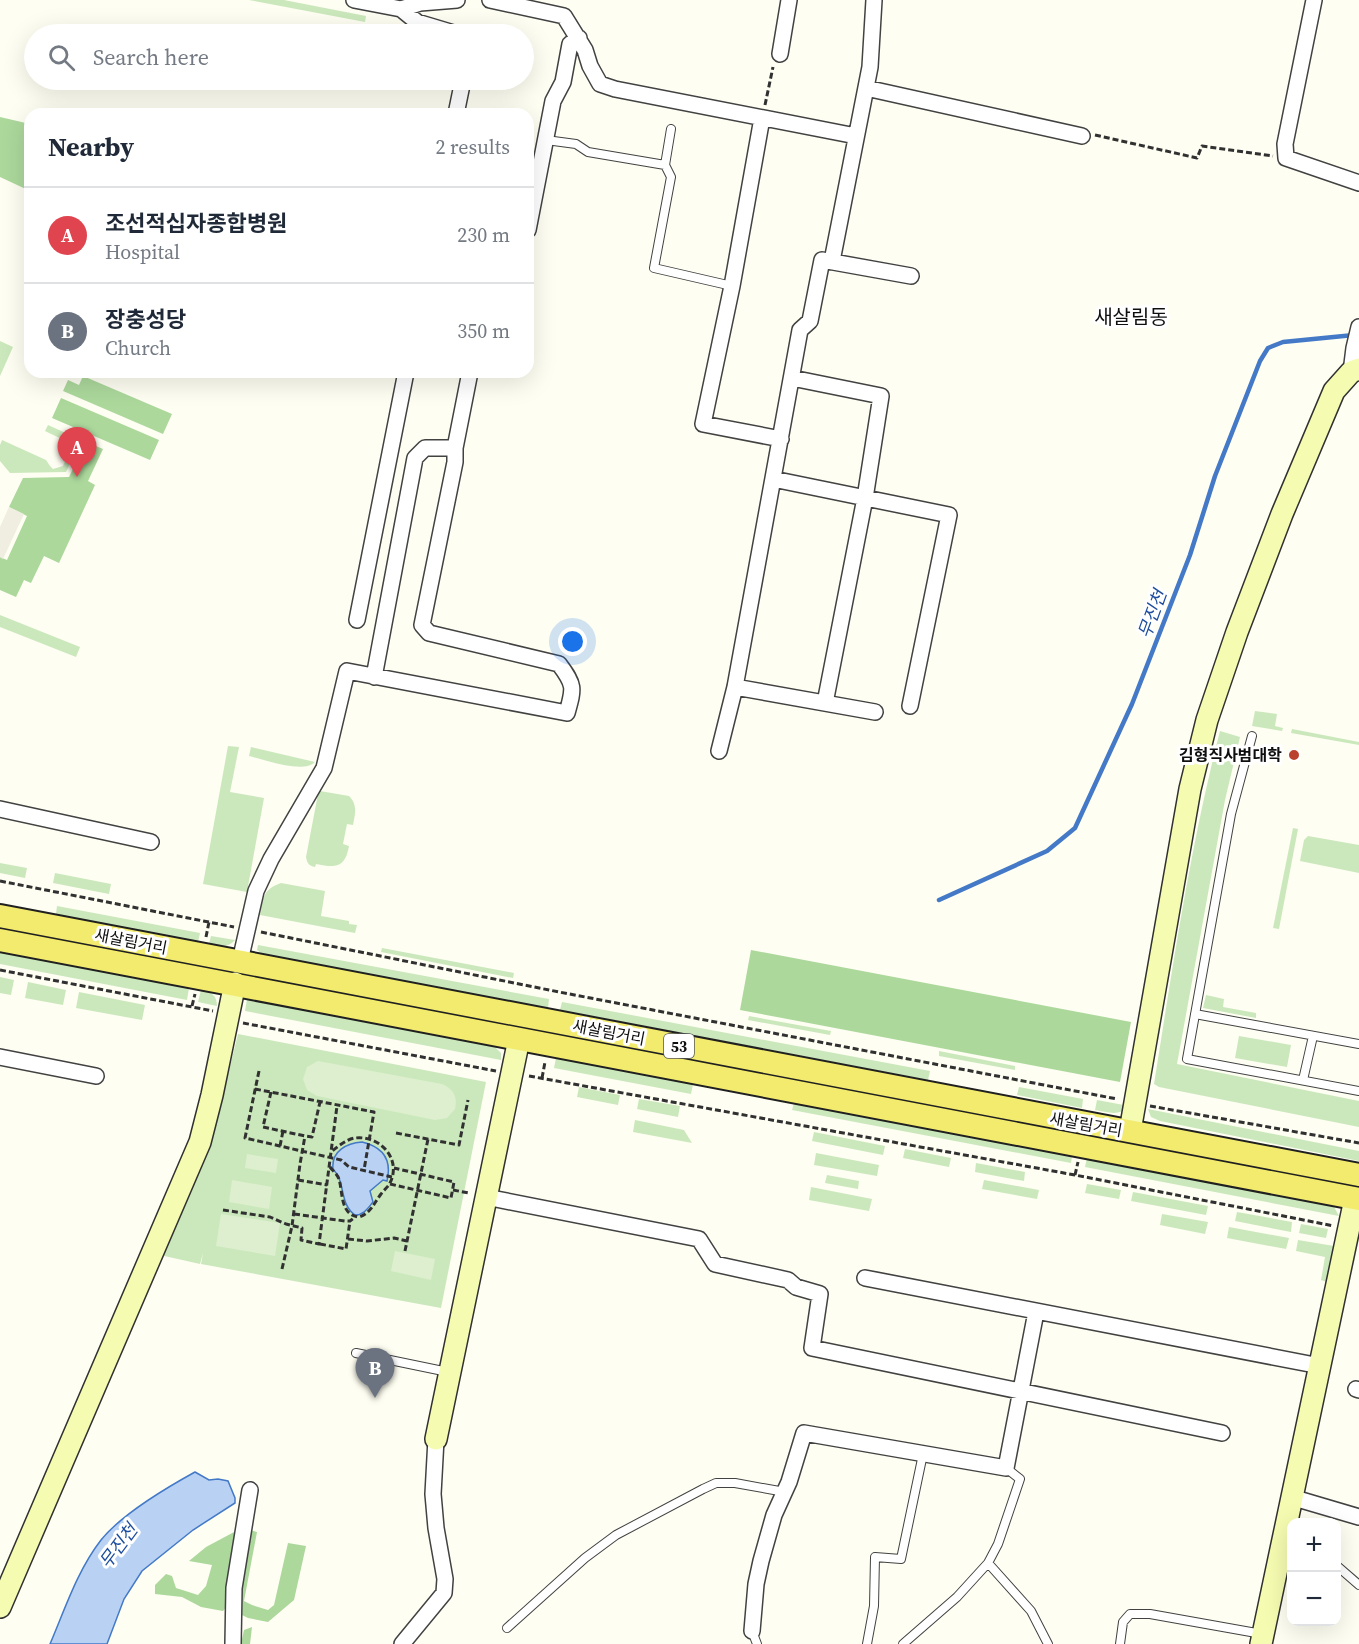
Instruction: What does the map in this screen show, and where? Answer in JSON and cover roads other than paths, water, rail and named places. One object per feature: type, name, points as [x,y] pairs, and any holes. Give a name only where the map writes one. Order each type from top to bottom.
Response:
[{"type":"main road","name":"새살림거리","points":[[0,916],[1359,1175]]},
{"type":"main road","name":"새살림거리","points":[[0,940],[235,983],[1357,1199]]},
{"type":"street","points":[[354,0],[402,9],[420,3],[457,0]]},
{"type":"street","points":[[490,0],[564,16],[579,38],[600,84],[615,89],[856,136]]},
{"type":"street","points":[[780,54],[789,0]]},
{"type":"street","points":[[832,261],[870,67],[874,0]]},
{"type":"street","points":[[1314,0],[1285,144],[1286,158],[1359,183]]},
{"type":"street","points":[[402,9],[417,22],[424,24]]},
{"type":"street","points":[[534,200],[554,100],[564,82],[570,44],[579,38]]},
{"type":"street","points":[[866,88],[1082,136]]},
{"type":"street","points":[[457,108],[461,90]]},
{"type":"street","points":[[762,118],[732,286],[703,424],[780,439]]},
{"type":"street","points":[[719,752],[735,687],[800,330],[810,321],[822,260],[911,276]]},
{"type":"street","points":[[1130,1131],[1182,831],[1207,720],[1237,632],[1282,514],[1334,391],[1355,363],[1359,327]]},
{"type":"street","points":[[357,620],[405,378]]},
{"type":"street","points":[[240,961],[256,891],[271,860],[324,768],[347,671],[567,713],[573,690],[570,679],[559,664],[429,633],[422,625],[455,462],[455,448],[469,378]]},
{"type":"street","points":[[792,378],[882,396],[865,498],[825,703]]},
{"type":"street","points":[[374,677],[415,458],[425,448],[455,448]]},
{"type":"street","points":[[773,479],[949,515],[910,706]]},
{"type":"street","points":[[735,687],[876,712]]},
{"type":"street","points":[[0,809],[151,842]]},
{"type":"street","points":[[0,1607],[200,1142],[235,983]]},
{"type":"street","points":[[402,1644],[444,1593],[445,1579],[433,1494],[436,1439],[519,1038]]},
{"type":"street","points":[[0,1057],[96,1076]]},
{"type":"street","points":[[486,1197],[699,1239],[715,1264],[788,1280],[796,1287],[820,1294],[812,1348],[1222,1433]]},
{"type":"street","points":[[1289,1518],[1291,1497],[1357,1199]]},
{"type":"street","points":[[865,1278],[1320,1366]]},
{"type":"street","points":[[754,1637],[756,1584],[761,1561],[774,1515],[785,1492],[804,1433],[1006,1468],[1036,1312]]},
{"type":"street","points":[[233,1644],[234,1588],[250,1490]]},
{"type":"street","points":[[1291,1497],[1359,1517]]},
{"type":"street","points":[[1262,1639],[1287,1535]]},
{"type":"lane","points":[[671,129],[665,165],[671,177],[654,268],[732,286]]},
{"type":"lane","points":[[546,140],[576,144],[588,152],[665,165]]},
{"type":"lane","points":[[1252,736],[1231,814],[1187,1059],[1358,1090],[1359,1080]]},
{"type":"lane","points":[[1195,1014],[1359,1044]]},
{"type":"lane","points":[[1303,1080],[1313,1036]]},
{"type":"lane","points":[[356,1353],[450,1373]]},
{"type":"lane","points":[[867,1644],[874,1606],[875,1557],[901,1559],[923,1454]]},
{"type":"lane","points":[[903,1644],[957,1597],[988,1563],[998,1544],[1020,1479],[1006,1468]]},
{"type":"lane","points":[[507,1628],[585,1558],[616,1535],[703,1489],[716,1483],[735,1483],[785,1492]]},
{"type":"lane","points":[[988,1563],[1031,1611],[1048,1644]]},
{"type":"lane","points":[[1341,1569],[1359,1585]]},
{"type":"lane","points":[[1120,1644],[1124,1622],[1130,1614],[1150,1614],[1262,1639]]},
{"type":"water","points":[[362,1142],[380,1151],[387,1161],[388,1174],[387,1181],[383,1180],[370,1191],[373,1202],[363,1212],[355,1215],[344,1199],[333,1163],[341,1149]]},
{"type":"water","points":[[195,1472],[209,1480],[228,1481],[235,1503],[193,1530],[142,1571],[124,1599],[107,1644],[50,1644],[78,1577],[101,1540],[132,1511]]},
{"type":"waterway","name":"무진천","points":[[939,900],[1047,851],[1075,828],[1132,704],[1190,555],[1215,476],[1260,361],[1268,348],[1283,342],[1354,335]]},
{"type":"place","name":"조선적십자종합병원","points":[[77,477]]},
{"type":"place","name":"김형직사범대학","points":[[1294,755]]},
{"type":"place","name":"장충성당","points":[[375,1398]]},
{"type":"district","name":"새살림동","points":[[1131,317]]}]
